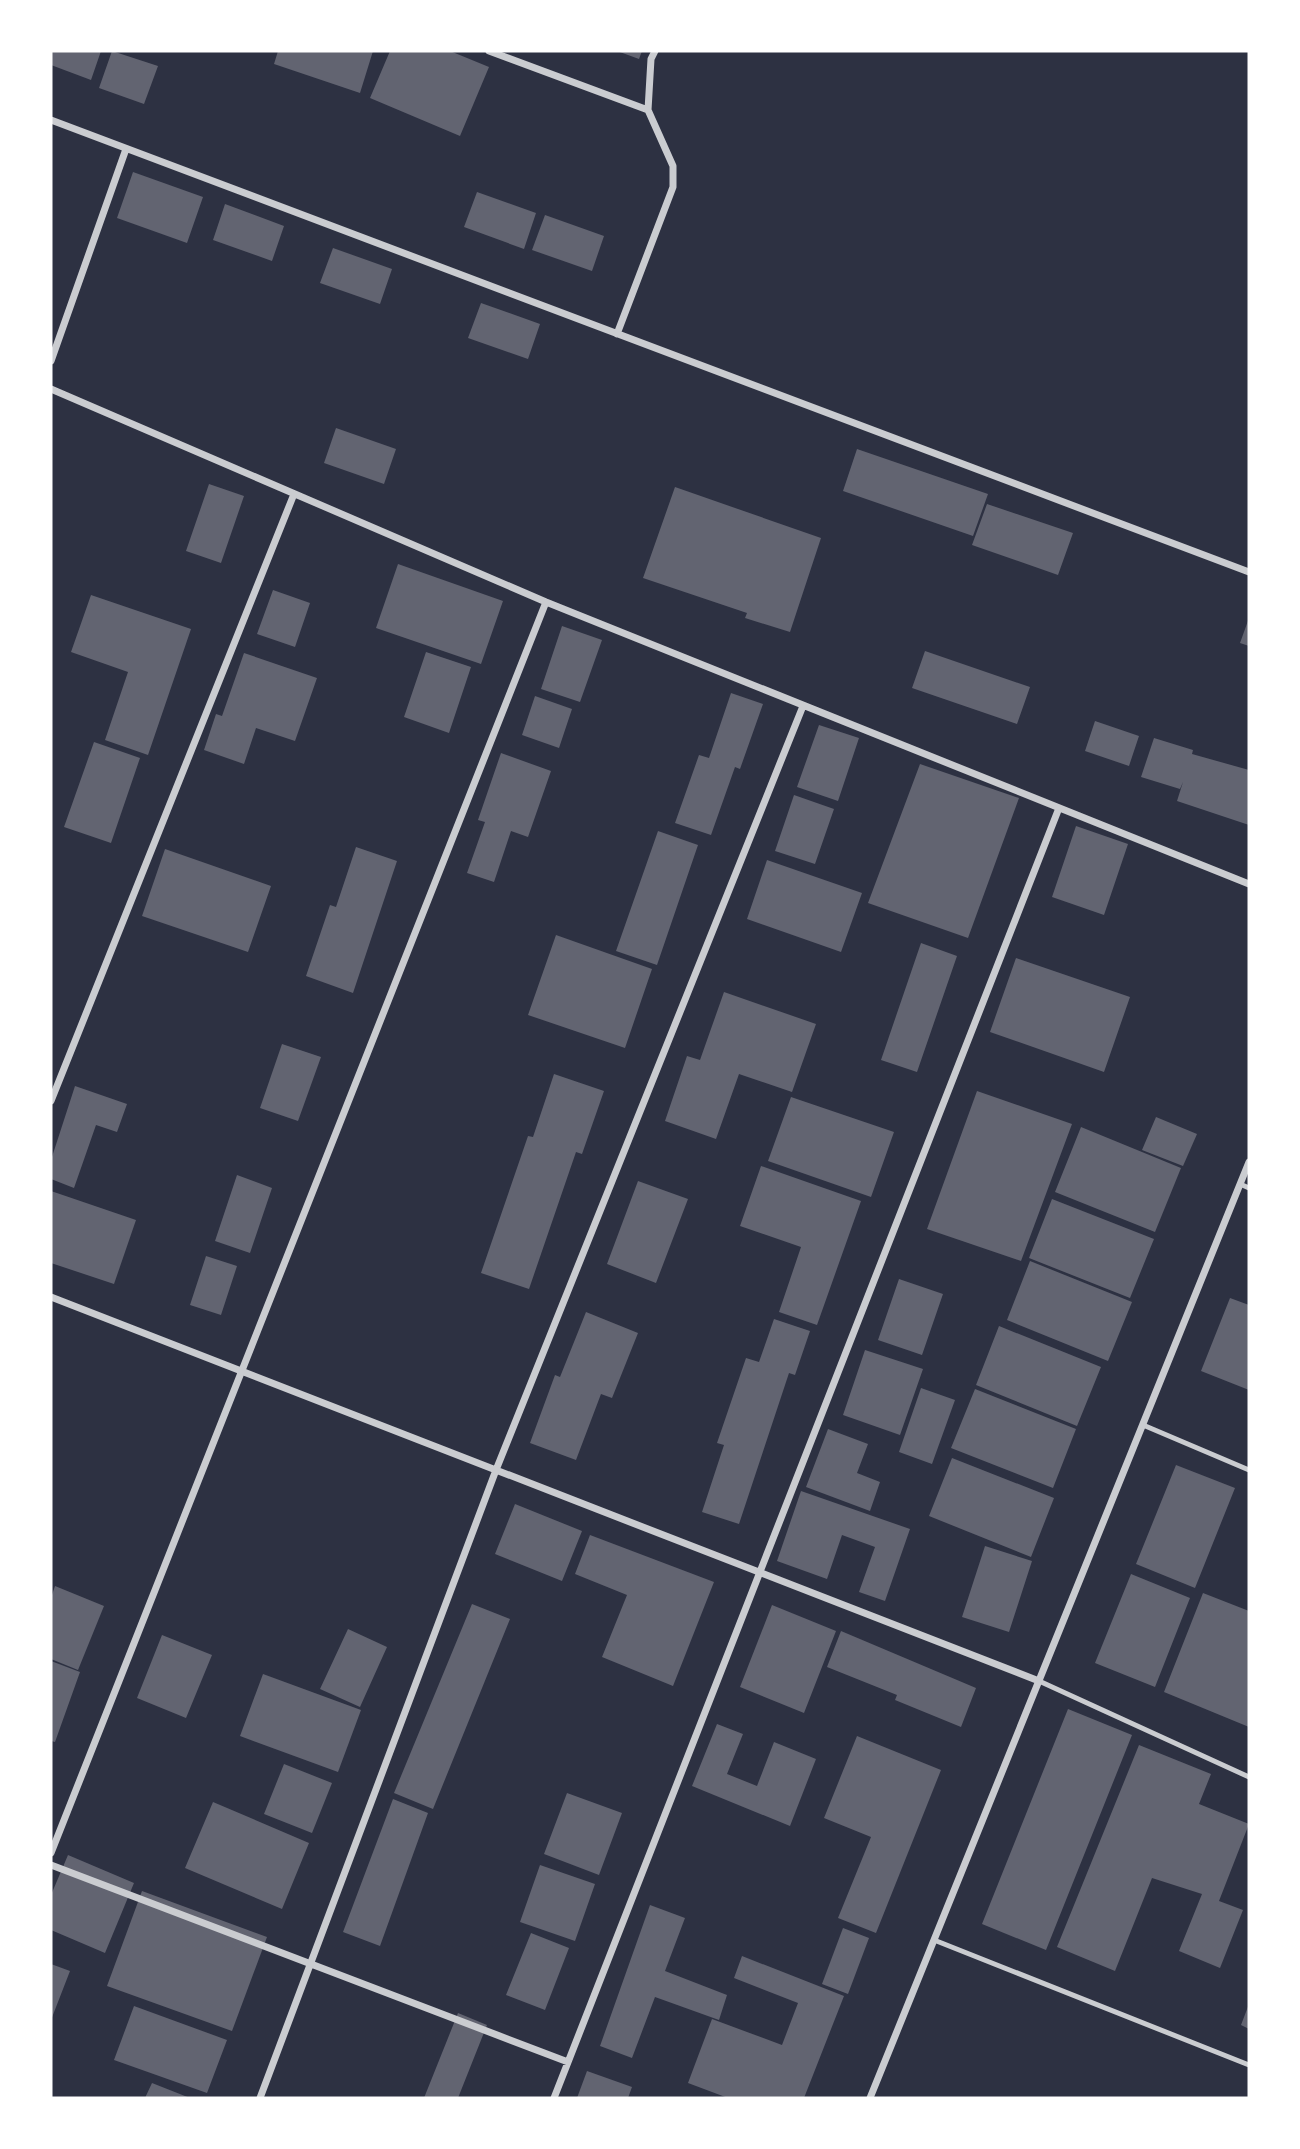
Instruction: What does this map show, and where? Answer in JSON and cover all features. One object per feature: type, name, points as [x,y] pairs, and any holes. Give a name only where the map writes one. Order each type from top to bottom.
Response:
[{"type":"street","points":[[489,51],[648,110]]},
{"type":"street","points":[[617,334],[673,187],[673,166],[648,110],[651,59],[655,51]]},
{"type":"street","points":[[51,120],[1249,572]]},
{"type":"street","points":[[51,361],[125,149]]},
{"type":"street","points":[[51,389],[546,602],[1249,884]]},
{"type":"street","points":[[51,1101],[294,494]]},
{"type":"street","points":[[51,1853],[546,602]]},
{"type":"street","points":[[260,2098],[496,1470],[803,705]]},
{"type":"street","points":[[554,2098],[1059,808]]},
{"type":"street","points":[[870,2098],[1249,1162]]},
{"type":"street","points":[[51,1297],[1039,1682]]},
{"type":"street","points":[[51,1865],[568,2062]]},
{"type":"lane","points":[[1240,1184],[1249,1188]]},
{"type":"lane","points":[[1143,1424],[1249,1470]]},
{"type":"lane","points":[[1039,1682],[1249,1777]]},
{"type":"lane","points":[[934,1941],[1249,2065]]},
{"type":"building","points":[[51,51],[101,51],[91,80],[51,65]]},
{"type":"building","points":[[112,51],[158,66],[144,104],[99,88]]},
{"type":"building","points":[[278,51],[373,51],[360,93],[274,64]]},
{"type":"building","points":[[390,51],[450,51],[489,67],[460,136],[370,98]]},
{"type":"building","points":[[617,51],[642,51],[639,59]]},
{"type":"building","points":[[133,172],[203,197],[187,243],[117,218]]},
{"type":"building","points":[[477,192],[536,213],[524,249],[464,227]]},
{"type":"building","points":[[225,204],[284,226],[272,261],[213,240]]},
{"type":"building","points":[[545,215],[604,236],[592,271],[532,250]]},
{"type":"building","points":[[333,248],[392,269],[380,304],[320,283]]},
{"type":"building","points":[[481,303],[540,324],[528,359],[468,338]]},
{"type":"building","points":[[336,428],[396,449],[384,484],[324,463]]},
{"type":"building","points":[[857,449],[988,494],[973,536],[843,491]]},
{"type":"building","points":[[209,484],[244,496],[221,563],[186,551]]},
{"type":"building","points":[[675,487],[821,538],[790,632],[745,618],[747,613],[643,578]]},
{"type":"building","points":[[987,504],[1073,533],[1058,575],[972,545]]},
{"type":"building","points":[[398,564],[503,601],[481,664],[376,628]]},
{"type":"building","points":[[273,590],[310,603],[295,647],[257,634]]},
{"type":"building","points":[[91,595],[191,629],[148,755],[105,740],[128,672],[71,652]]},
{"type":"building","points":[[1249,618],[1249,646],[1240,643]]},
{"type":"building","points":[[562,626],[602,640],[580,702],[541,689]]},
{"type":"building","points":[[925,651],[1030,687],[1017,724],[912,688]]},
{"type":"building","points":[[426,652],[471,667],[449,733],[404,717]]},
{"type":"building","points":[[244,653],[317,678],[295,741],[256,728],[244,764],[204,750],[216,714],[222,716]]},
{"type":"building","points":[[731,693],[763,704],[740,769],[735,767],[711,835],[675,823],[699,755],[709,758]]},
{"type":"building","points":[[535,696],[572,709],[559,748],[522,735]]},
{"type":"building","points":[[1095,721],[1139,736],[1129,766],[1085,751]]},
{"type":"building","points":[[819,725],[859,738],[838,801],[797,787]]},
{"type":"building","points":[[1154,738],[1193,750],[1192,754],[1249,770],[1249,825],[1177,801],[1183,782],[1180,789],[1141,777]]},
{"type":"building","points":[[94,742],[140,758],[111,843],[64,827]]},
{"type":"building","points":[[501,753],[551,771],[528,837],[511,831],[494,882],[467,873],[485,822],[478,820]]},
{"type":"building","points":[[920,764],[1019,798],[968,938],[868,903]]},
{"type":"building","points":[[794,795],[834,809],[815,864],[775,851]]},
{"type":"building","points":[[1076,826],[1128,844],[1104,915],[1052,897]]},
{"type":"building","points":[[658,831],[698,845],[657,965],[616,951]]},
{"type":"building","points":[[356,847],[397,861],[353,993],[306,976],[330,905],[336,907]]},
{"type":"building","points":[[165,849],[271,886],[248,952],[142,916]]},
{"type":"building","points":[[767,860],[862,893],[841,952],[747,919]]},
{"type":"building","points":[[556,935],[652,969],[625,1048],[528,1015]]},
{"type":"building","points":[[921,943],[957,956],[917,1072],[881,1060]]},
{"type":"building","points":[[1016,958],[1130,997],[1104,1072],[990,1032]]},
{"type":"building","points":[[724,992],[816,1024],[792,1092],[739,1074],[716,1139],[665,1121],[687,1056],[700,1060]]},
{"type":"building","points":[[282,1044],[321,1057],[298,1121],[260,1108]]},
{"type":"building","points":[[554,1074],[604,1091],[582,1154],[576,1152],[529,1289],[481,1273],[528,1136],[533,1137]]},
{"type":"building","points":[[75,1086],[127,1104],[117,1132],[96,1125],[74,1188],[51,1179],[51,1160]]},
{"type":"building","points":[[977,1091],[1072,1124],[1021,1261],[927,1229]]},
{"type":"building","points":[[791,1097],[894,1132],[871,1197],[768,1161]]},
{"type":"building","points":[[1156,1117],[1197,1134],[1183,1166],[1142,1150]]},
{"type":"building","points":[[1081,1127],[1181,1168],[1155,1232],[1055,1192]]},
{"type":"building","points":[[761,1166],[861,1201],[817,1325],[779,1312],[801,1247],[740,1226]]},
{"type":"building","points":[[237,1175],[272,1188],[250,1253],[215,1241]]},
{"type":"building","points":[[638,1181],[688,1199],[656,1283],[607,1264]]},
{"type":"building","points":[[51,1191],[136,1220],[114,1284],[51,1263]]},
{"type":"building","points":[[1052,1199],[1154,1239],[1130,1298],[1029,1258]]},
{"type":"building","points":[[206,1256],[237,1266],[221,1315],[190,1305]]},
{"type":"building","points":[[1030,1261],[1132,1302],[1108,1361],[1007,1320]]},
{"type":"building","points":[[899,1279],[943,1294],[922,1355],[878,1340]]},
{"type":"building","points":[[1230,1298],[1249,1305],[1249,1390],[1201,1371]]},
{"type":"building","points":[[586,1312],[638,1333],[612,1398],[601,1394],[576,1460],[530,1443],[555,1375],[560,1377]]},
{"type":"building","points":[[774,1319],[810,1331],[795,1375],[789,1373],[739,1524],[702,1512],[724,1445],[717,1443],[746,1358],[759,1362]]},
{"type":"building","points":[[999,1326],[1101,1367],[1077,1426],[976,1385]]},
{"type":"building","points":[[865,1350],[923,1369],[900,1435],[843,1415]]},
{"type":"building","points":[[921,1388],[955,1400],[932,1464],[899,1452]]},
{"type":"building","points":[[975,1389],[1076,1429],[1053,1488],[951,1448]]},
{"type":"building","points":[[828,1429],[868,1444],[857,1473],[880,1482],[870,1511],[806,1487]]},
{"type":"building","points":[[952,1458],[1054,1498],[1031,1557],[929,1516]]},
{"type":"building","points":[[1176,1465],[1235,1488],[1195,1588],[1136,1564]]},
{"type":"building","points":[[801,1491],[910,1529],[885,1601],[859,1592],[875,1547],[842,1535],[827,1579],[777,1561]]},
{"type":"building","points":[[515,1504],[582,1531],[562,1581],[495,1554]]},
{"type":"building","points":[[590,1535],[714,1582],[673,1686],[602,1657],[627,1595],[575,1574]]},
{"type":"building","points":[[985,1546],[1032,1561],[1009,1632],[962,1617]]},
{"type":"building","points":[[1131,1574],[1190,1598],[1155,1687],[1095,1663]]},
{"type":"building","points":[[55,1586],[104,1606],[78,1670],[51,1659],[51,1598]]},
{"type":"building","points":[[1203,1593],[1249,1611],[1249,1727],[1164,1692]]},
{"type":"building","points":[[472,1604],[510,1619],[433,1809],[394,1793]]},
{"type":"building","points":[[772,1605],[836,1631],[804,1713],[740,1687]]},
{"type":"building","points":[[348,1629],[387,1647],[360,1707],[320,1689]]},
{"type":"building","points":[[841,1631],[976,1688],[961,1727],[895,1700],[897,1695],[827,1667]]},
{"type":"building","points":[[162,1635],[212,1655],[186,1718],[137,1698]]},
{"type":"building","points":[[51,1661],[80,1672],[55,1742],[51,1741]]},
{"type":"building","points":[[263,1674],[361,1710],[338,1772],[240,1736]]},
{"type":"building","points":[[1068,1709],[1132,1735],[1046,1950],[982,1924]]},
{"type":"building","points":[[717,1724],[743,1734],[727,1774],[757,1786],[774,1742],[816,1759],[790,1826],[692,1786]]},
{"type":"building","points":[[857,1736],[941,1770],[876,1933],[838,1918],[871,1837],[824,1818]]},
{"type":"building","points":[[1139,1745],[1211,1774],[1199,1804],[1249,1824],[1219,1901],[1243,1910],[1220,1968],[1179,1951],[1202,1894],[1152,1878],[1115,1971],[1057,1947]]},
{"type":"building","points":[[284,1764],[332,1783],[312,1833],[264,1814]]},
{"type":"building","points":[[567,1793],[622,1813],[599,1875],[544,1854]]},
{"type":"building","points":[[393,1799],[428,1813],[380,1946],[343,1932]]},
{"type":"building","points":[[213,1802],[309,1843],[282,1909],[185,1868]]},
{"type":"building","points":[[68,1855],[134,1883],[105,1953],[51,1930],[51,1895]]},
{"type":"building","points":[[540,1865],[595,1884],[575,1941],[520,1922]]},
{"type":"building","points":[[142,1891],[267,1937],[232,2031],[107,1986]]},
{"type":"building","points":[[650,1905],[685,1918],[665,1971],[727,1995],[719,2020],[655,1997],[632,2058],[600,2046]]},
{"type":"building","points":[[843,1928],[869,1938],[848,1994],[822,1984]]},
{"type":"building","points":[[531,1933],[569,1948],[545,2010],[506,1995]]},
{"type":"building","points":[[742,1956],[844,1996],[804,2098],[728,2098],[688,2083],[712,2019],[782,2045],[798,2003],[734,1978]]},
{"type":"building","points":[[51,1964],[70,1971],[51,2020]]},
{"type":"building","points":[[1249,2004],[1249,2029],[1241,2025]]},
{"type":"building","points":[[134,2006],[227,2040],[207,2093],[114,2060]]},
{"type":"building","points":[[458,2013],[487,2025],[458,2098],[424,2098]]},
{"type":"building","points":[[587,2071],[632,2087],[628,2098],[577,2098]]},
{"type":"building","points":[[152,2083],[190,2098],[145,2098]]}]
